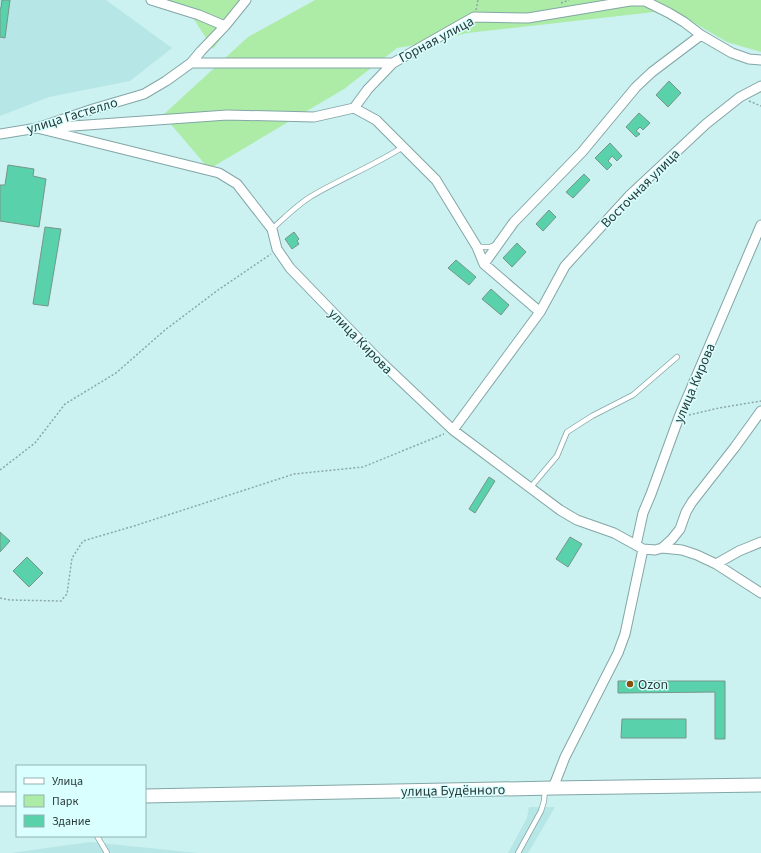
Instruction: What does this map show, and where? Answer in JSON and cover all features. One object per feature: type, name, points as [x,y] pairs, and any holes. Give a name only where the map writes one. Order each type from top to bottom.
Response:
[{"type":"main road","name":"улица Будённого","points":[[146,796],[761,785]]},
{"type":"main road","points":[[0,799],[16,799]]},
{"type":"street","points":[[151,0],[199,15],[225,26]]},
{"type":"street","name":"улица Гастелло","points":[[0,134],[37,128],[144,94],[166,81],[191,63],[225,26],[246,0]]},
{"type":"street","name":"Горная улица","points":[[354,108],[368,89],[393,63],[474,16],[528,18],[630,1],[645,1],[669,13],[701,35],[732,53],[749,59],[761,60]]},
{"type":"street","points":[[484,264],[514,222],[582,152],[636,87],[652,72],[701,35]]},
{"type":"street","points":[[191,63],[393,63]]},
{"type":"street","name":"Восточная улица","points":[[453,430],[540,312],[564,266],[630,195],[706,124],[740,98],[761,86]]},
{"type":"street","points":[[37,128],[226,115],[314,117],[354,108],[376,120],[436,180],[477,247],[484,264],[540,312]]},
{"type":"street","name":"улица Кирова","points":[[37,128],[219,173],[237,184],[272,229],[277,249],[290,268],[378,359],[453,430],[560,510],[578,520],[614,533],[640,547],[643,513],[679,417],[761,225]]},
{"type":"street","points":[[662,548],[680,529],[686,512],[692,502],[761,411]]},
{"type":"street","points":[[716,564],[761,542]]},
{"type":"street","points":[[549,788],[618,653],[625,634],[640,547],[655,550],[662,548],[682,550],[697,555],[716,564],[761,593]]},
{"type":"lane","points":[[272,229],[309,198],[404,148]]},
{"type":"lane","points":[[477,247],[490,246],[499,243]]},
{"type":"lane","name":"улица Кирова","points":[[530,488],[557,456],[567,432],[592,416],[633,395],[677,357]]},
{"type":"lane","points":[[518,853],[541,811],[549,788]]},
{"type":"lane","points":[[98,837],[107,853]]},
{"type":"path","points":[[0,470],[36,443],[65,404],[116,373],[165,330],[218,290],[277,249]]},
{"type":"path","points":[[679,417],[761,401]]},
{"type":"path","points":[[0,598],[10,600],[61,601],[67,594],[72,558],[83,541],[294,474],[363,467],[453,430]]},
{"type":"shaded area","points":[[0,0],[106,0],[172,48],[130,81],[49,97],[0,116]]},
{"type":"shaded area","points":[[529,807],[555,807],[528,853],[508,853],[527,818]]},
{"type":"shaded area","points":[[90,842],[198,853],[11,853]]},
{"type":"green space","points":[[161,0],[250,0],[213,49],[190,13]]},
{"type":"green space","points":[[315,0],[761,0],[761,52],[727,42],[672,10],[467,33],[432,42],[397,48],[344,89],[209,169],[163,115],[248,37]]},
{"type":"building","points":[[2,0],[10,0],[5,38],[0,37],[0,8]]},
{"type":"building","points":[[669,81],[681,93],[668,107],[656,95]]},
{"type":"building","points":[[639,113],[650,123],[643,130],[640,127],[636,131],[640,134],[636,137],[626,127]]},
{"type":"building","points":[[610,143],[622,156],[617,161],[612,156],[608,161],[612,165],[607,170],[595,158]]},
{"type":"building","points":[[8,165],[34,169],[33,176],[46,179],[39,227],[0,221],[0,185],[5,185]]},
{"type":"building","points":[[584,174],[590,180],[573,198],[566,192]]},
{"type":"building","points":[[549,210],[556,217],[543,231],[536,224]]},
{"type":"building","points":[[45,227],[61,229],[48,306],[33,304]]},
{"type":"building","points":[[294,232],[299,239],[297,241],[299,244],[292,249],[285,239]]},
{"type":"building","points":[[517,243],[526,252],[512,267],[503,258]]},
{"type":"building","points":[[456,260],[476,277],[469,285],[448,268]]},
{"type":"building","points":[[491,289],[509,305],[501,315],[482,299]]},
{"type":"building","points":[[489,477],[495,481],[475,513],[469,509]]},
{"type":"building","points":[[0,532],[10,541],[0,552]]},
{"type":"building","points":[[570,537],[582,544],[568,567],[556,559]]},
{"type":"building","points":[[27,557],[43,573],[29,587],[13,571]]},
{"type":"building","points":[[618,681],[725,681],[725,739],[715,739],[715,692],[618,693]]},
{"type":"building","points":[[622,719],[686,719],[686,738],[621,738]]},
{"type":"place","name":"Ozon","points":[[630,684]]}]
